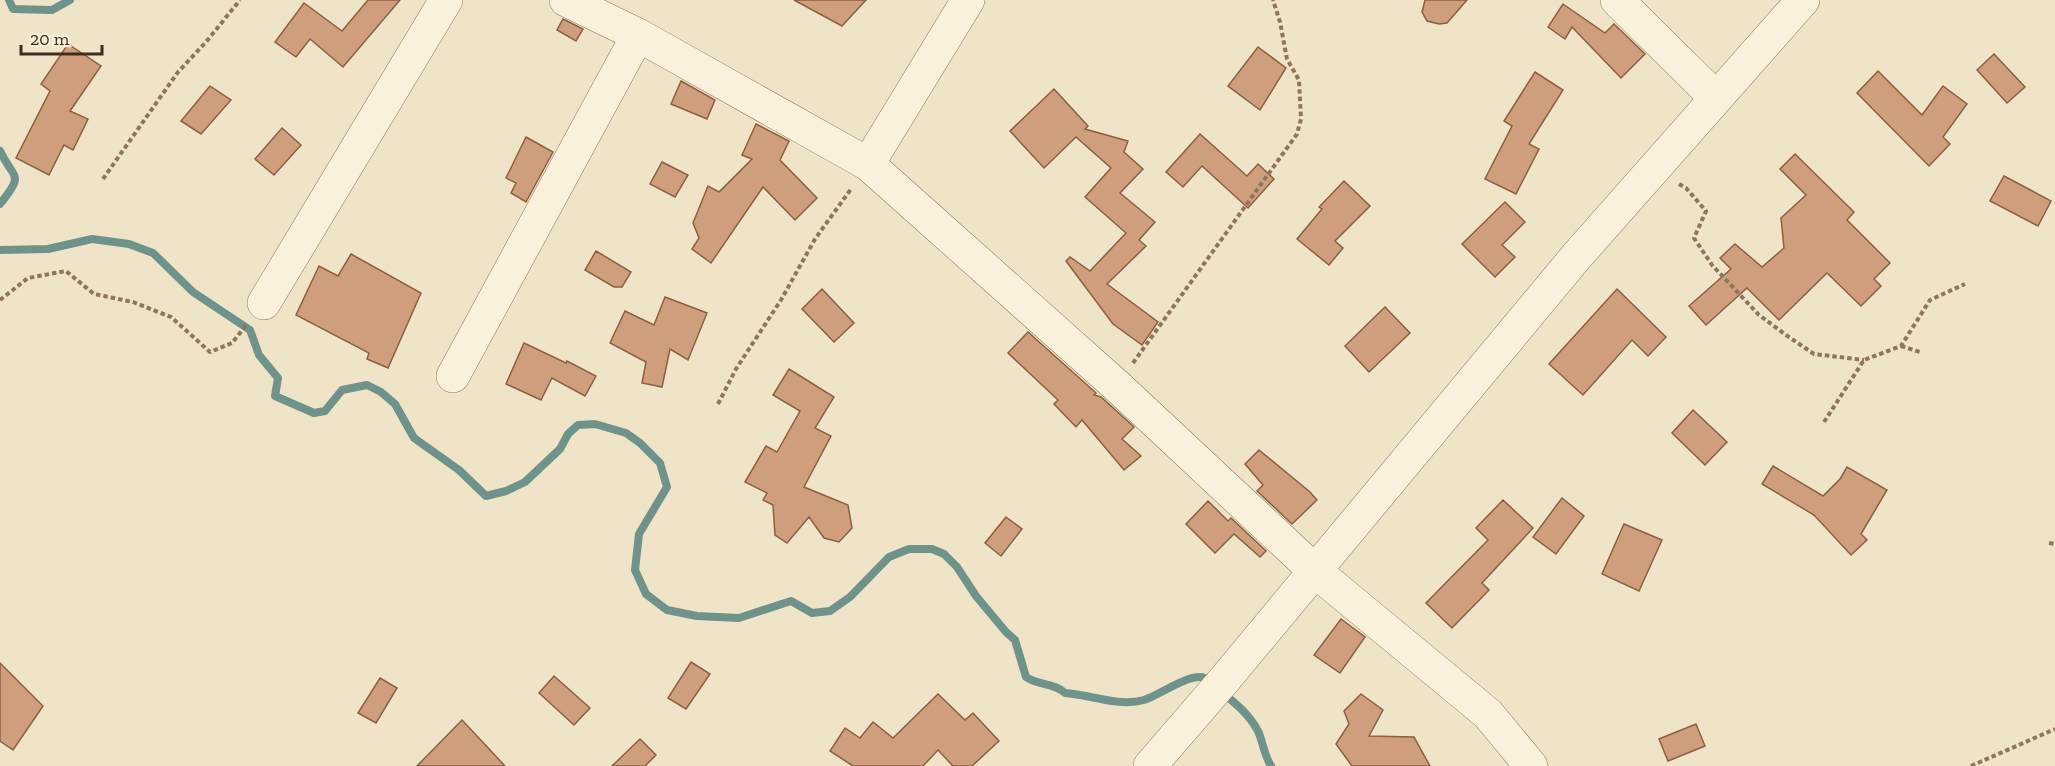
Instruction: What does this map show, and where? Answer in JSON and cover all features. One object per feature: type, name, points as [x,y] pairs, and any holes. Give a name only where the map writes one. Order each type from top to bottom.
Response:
[{"type":"street","points":[[264,303],[446,0]]},
{"type":"street","points":[[566,0],[638,35],[868,164],[1117,386],[1316,571],[1488,714],[1531,766]]},
{"type":"street","points":[[868,164],[968,0]]},
{"type":"street","points":[[1617,0],[1715,97]]},
{"type":"street","points":[[1150,766],[1316,571],[1576,257],[1803,0]]},
{"type":"street","points":[[453,376],[638,35]]},
{"type":"path","points":[[103,179],[178,72],[240,0]]},
{"type":"path","points":[[1117,386],[1297,134],[1301,119],[1299,80],[1287,59],[1273,0]]},
{"type":"path","points":[[718,404],[736,369],[781,300],[815,239],[868,164]]},
{"type":"path","points":[[1651,172],[1686,188],[1706,211],[1694,238],[1712,265],[1759,315],[1814,354],[1864,360],[1901,346],[1920,351]]},
{"type":"path","points":[[0,300],[27,278],[66,271],[94,294],[133,303],[171,317],[210,352],[232,343],[264,303]]},
{"type":"path","points":[[1901,346],[1930,300],[1965,284]]},
{"type":"path","points":[[1824,422],[1864,360]]},
{"type":"path","points":[[2049,543],[2055,544]]},
{"type":"path","points":[[1971,766],[2055,729]]},
{"type":"building","points":[[368,0],[400,0],[343,67],[310,39],[296,57],[275,42],[304,3],[342,31]]},
{"type":"building","points":[[794,0],[866,0],[842,26]]},
{"type":"building","points":[[1425,0],[1467,0],[1447,23],[1439,24],[1427,21],[1422,12]]},
{"type":"building","points":[[1563,4],[1605,33],[1614,24],[1645,54],[1621,78],[1572,27],[1565,39],[1548,27]]},
{"type":"building","points":[[563,19],[583,29],[576,41],[557,30]]},
{"type":"building","points":[[68,44],[101,66],[70,111],[88,119],[73,150],[64,145],[49,175],[16,158],[50,91],[41,84]]},
{"type":"building","points":[[1258,47],[1286,68],[1260,110],[1228,86]]},
{"type":"building","points":[[1994,54],[2025,87],[2007,103],[1977,70]]},
{"type":"building","points":[[1878,71],[1922,115],[1943,86],[1967,104],[1943,137],[1950,144],[1929,166],[1857,93]]},
{"type":"building","points":[[1535,72],[1563,90],[1529,144],[1539,149],[1516,194],[1485,179],[1512,126],[1504,121]]},
{"type":"building","points":[[681,81],[715,100],[707,119],[671,104]]},
{"type":"building","points":[[210,86],[231,100],[201,134],[181,121]]},
{"type":"building","points":[[1054,89],[1088,126],[1085,129],[1128,141],[1124,152],[1143,169],[1120,193],[1155,222],[1139,240],[1146,246],[1107,284],[1158,322],[1142,345],[1113,324],[1066,261],[1070,257],[1090,271],[1126,233],[1085,197],[1111,168],[1076,137],[1044,168],[1010,131]]},
{"type":"building","points":[[756,124],[789,141],[780,160],[817,198],[795,220],[763,187],[711,263],[692,249],[699,238],[693,223],[708,186],[719,192],[752,159],[742,155]]},
{"type":"building","points":[[282,128],[301,145],[274,175],[255,159]]},
{"type":"building","points":[[1200,134],[1247,176],[1258,164],[1274,179],[1248,208],[1202,166],[1183,187],[1166,172]]},
{"type":"building","points":[[526,137],[553,152],[526,202],[511,193],[516,183],[506,178]]},
{"type":"building","points":[[1795,154],[1854,212],[1847,220],[1890,263],[1874,279],[1881,286],[1861,306],[1827,273],[1779,320],[1747,288],[1706,325],[1689,306],[1731,269],[1720,258],[1735,244],[1762,267],[1784,248],[1781,218],[1806,195],[1780,169]]},
{"type":"building","points":[[662,162],[688,175],[675,197],[650,184]]},
{"type":"building","points":[[2004,176],[2051,201],[2038,226],[1990,201]]},
{"type":"building","points":[[1344,181],[1370,206],[1335,241],[1343,248],[1329,265],[1297,239],[1322,209],[1319,207]]},
{"type":"building","points":[[1505,202],[1525,222],[1502,245],[1515,257],[1495,277],[1462,244]]},
{"type":"building","points":[[596,251],[631,272],[622,287],[614,287],[585,270]]},
{"type":"building","points":[[351,254],[421,293],[388,368],[367,359],[369,353],[296,315],[319,266],[338,276]]},
{"type":"building","points":[[822,289],[854,323],[834,342],[802,309]]},
{"type":"building","points":[[1617,289],[1666,337],[1648,356],[1632,340],[1583,395],[1549,364]]},
{"type":"building","points":[[665,297],[707,313],[688,360],[670,349],[662,387],[642,383],[646,362],[610,343],[625,311],[654,325]]},
{"type":"building","points":[[1385,307],[1410,333],[1369,372],[1345,346]]},
{"type":"building","points":[[1028,332],[1096,393],[1094,395],[1101,397],[1134,427],[1122,439],[1141,456],[1124,470],[1082,420],[1076,427],[1054,404],[1058,400],[1008,353]]},
{"type":"building","points":[[524,343],[596,376],[585,396],[552,378],[541,400],[506,384]]},
{"type":"building","points":[[789,369],[834,397],[815,428],[831,436],[804,487],[848,505],[852,528],[839,542],[824,538],[809,517],[787,543],[775,535],[773,505],[763,500],[767,493],[745,482],[766,446],[777,452],[800,411],[773,395]]},
{"type":"building","points":[[1693,410],[1727,442],[1705,465],[1672,433]]},
{"type":"building","points":[[1259,450],[1317,500],[1292,524],[1257,491],[1263,485],[1245,464]]},
{"type":"building","points":[[1773,466],[1823,496],[1840,479],[1847,467],[1887,490],[1861,534],[1867,540],[1851,555],[1814,515],[1762,484]]},
{"type":"building","points":[[1562,498],[1584,516],[1556,554],[1533,537]]},
{"type":"building","points":[[1503,500],[1533,528],[1482,583],[1489,590],[1452,628],[1426,603],[1488,540],[1476,528]]},
{"type":"building","points":[[1208,501],[1228,521],[1231,518],[1266,551],[1260,557],[1234,534],[1215,553],[1186,524]]},
{"type":"building","points":[[1006,517],[1022,529],[1001,556],[985,543]]},
{"type":"building","points":[[1624,524],[1662,540],[1639,591],[1602,574]]},
{"type":"building","points":[[1341,619],[1365,637],[1340,673],[1314,655]]},
{"type":"building","points":[[691,662],[710,674],[686,709],[668,698]]},
{"type":"building","points":[[0,663],[43,706],[13,750],[0,741]]},
{"type":"building","points":[[554,676],[590,708],[574,725],[539,693]]},
{"type":"building","points":[[380,678],[397,688],[376,723],[358,713]]},
{"type":"building","points":[[938,694],[965,720],[973,713],[999,741],[972,766],[953,766],[938,750],[923,766],[853,766],[830,751],[845,728],[860,738],[873,722],[893,738]]},
{"type":"building","points":[[1361,694],[1383,710],[1369,736],[1414,737],[1430,766],[1352,766],[1336,744],[1349,724],[1344,711]]},
{"type":"building","points":[[462,720],[505,766],[417,766]]},
{"type":"building","points":[[1696,724],[1705,746],[1668,761],[1659,739]]},
{"type":"building","points":[[640,739],[656,755],[645,766],[612,766]]},
{"type":"waterway","points":[[9,0],[13,9],[52,10],[70,0]]},
{"type":"waterway","points":[[0,151],[15,177],[13,187],[0,204]]},
{"type":"waterway","points":[[0,250],[48,249],[92,239],[129,244],[153,253],[193,292],[250,330],[259,355],[278,378],[275,396],[314,413],[325,411],[342,390],[367,385],[381,392],[395,404],[414,438],[459,470],[486,496],[506,491],[525,482],[560,449],[568,434],[578,425],[595,424],[626,433],[660,463],[667,487],[639,534],[635,570],[646,594],[667,610],[697,616],[739,618],[791,601],[812,613],[830,611],[850,597],[889,557],[909,549],[932,549],[944,554],[957,567],[976,596],[1015,640],[1026,677],[1030,680],[1056,687],[1065,693],[1124,702],[1144,700],[1191,678],[1205,678],[1213,684]]},
{"type":"waterway","points":[[1223,693],[1251,719],[1260,735],[1271,766]]}]
